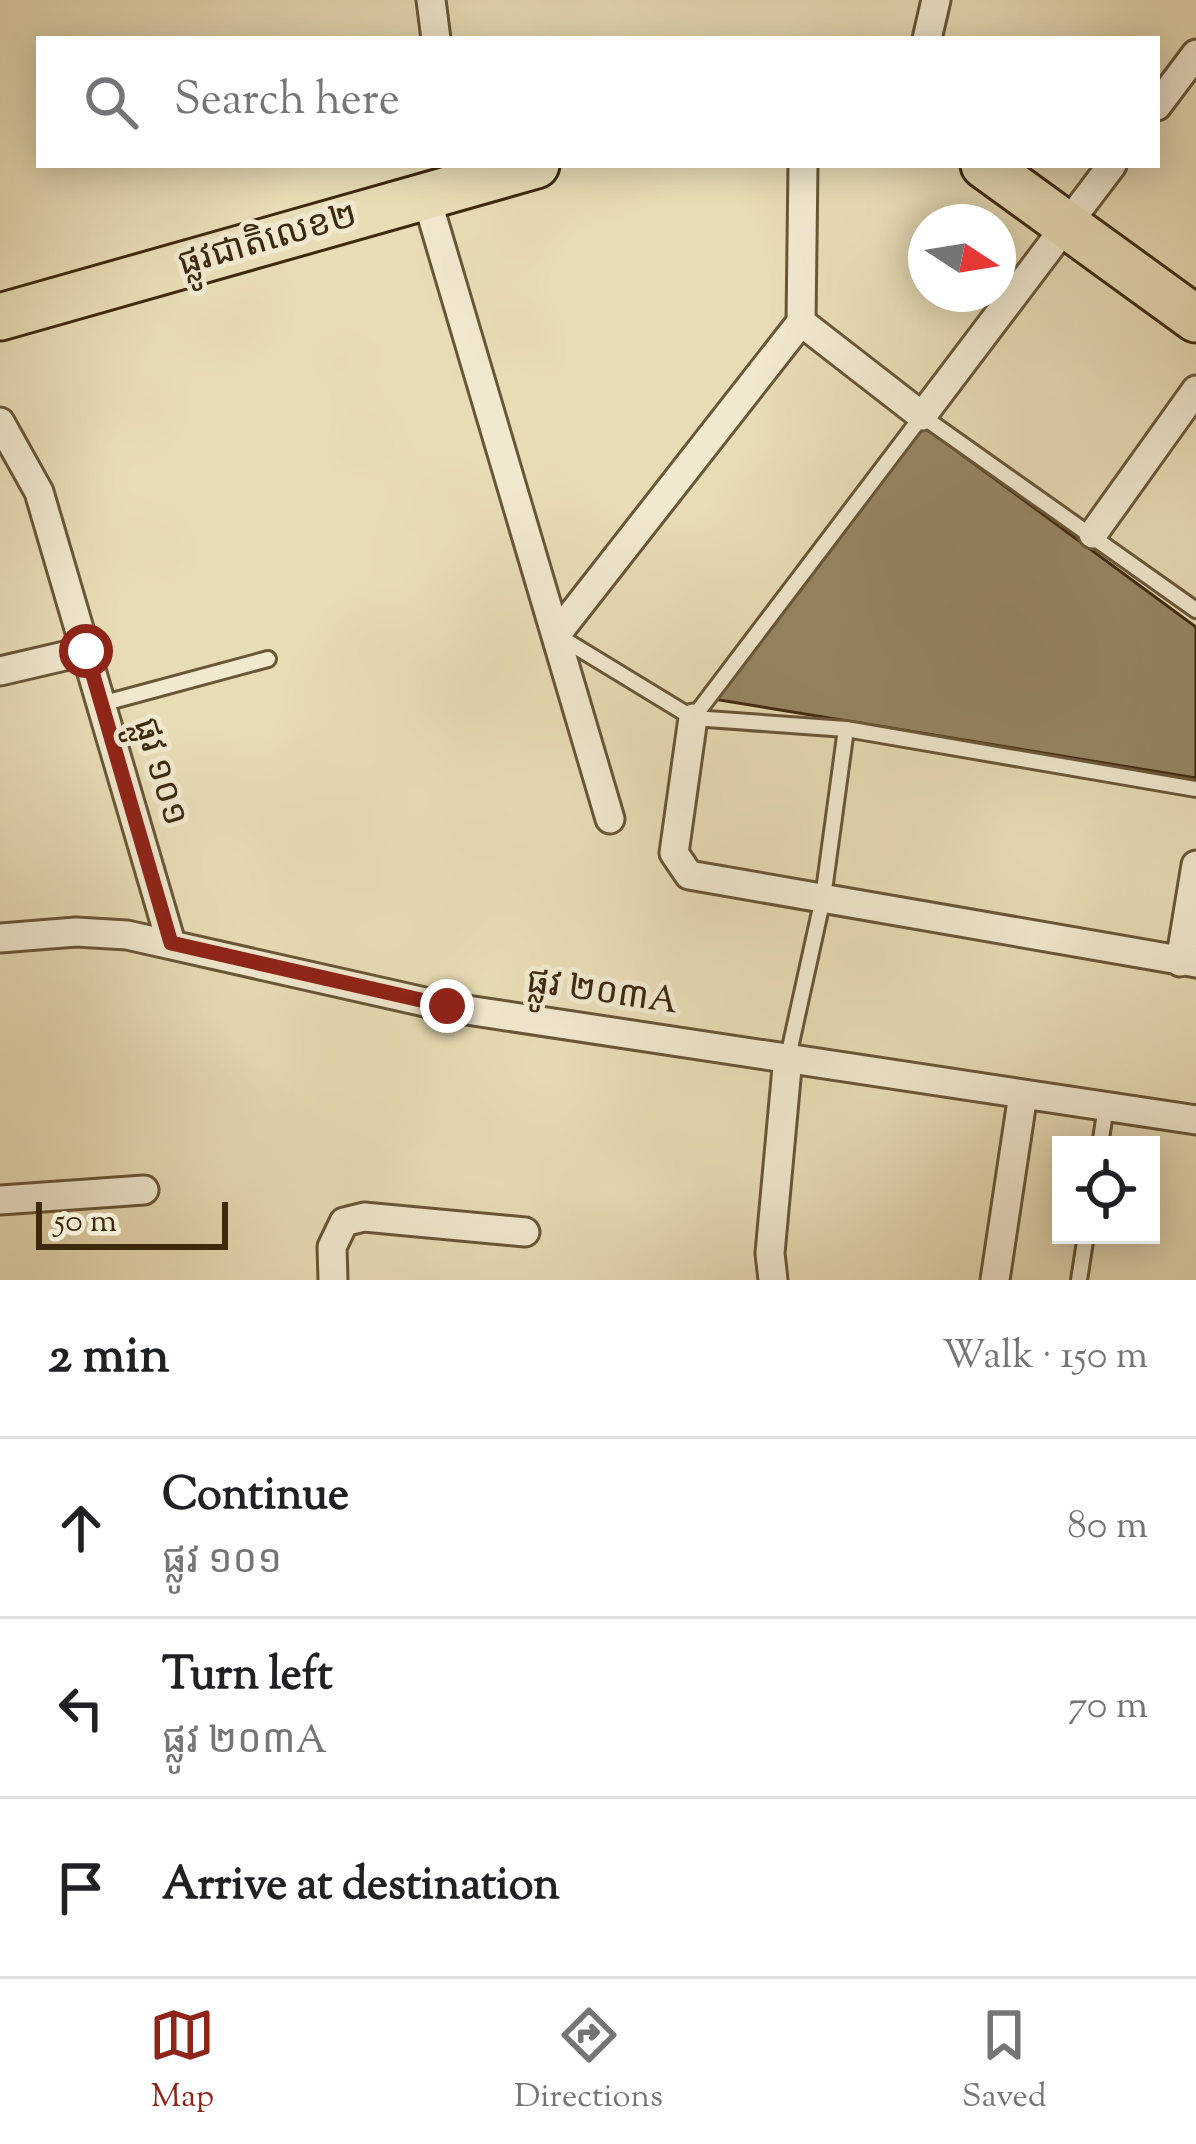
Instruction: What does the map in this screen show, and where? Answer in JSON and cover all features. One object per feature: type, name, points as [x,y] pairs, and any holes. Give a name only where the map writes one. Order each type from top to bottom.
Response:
[{"type":"main road","name":"ផ្លូវជាតិលេខ២","points":[[0,317],[446,182],[520,168]]},
{"type":"main road","points":[[988,168],[1196,319]]},
{"type":"street","points":[[431,0],[436,36]]},
{"type":"street","points":[[928,36],[936,0]]},
{"type":"street","points":[[1160,102],[1196,54]]},
{"type":"street","points":[[556,635],[801,322],[803,168]]},
{"type":"street","points":[[801,322],[922,416],[1110,168]]},
{"type":"street","points":[[446,182],[556,635],[610,819]]},
{"type":"street","points":[[1093,534],[1196,390]]},
{"type":"street","name":"ផ្លូវ ១០១","points":[[0,422],[39,492],[171,943]]},
{"type":"street","points":[[0,671],[86,651]]},
{"type":"street","points":[[693,718],[674,853],[689,875],[1188,962],[1196,866]]},
{"type":"street","name":"ផ្លូវ ២០៣A","points":[[0,938],[76,932],[171,943],[447,1006],[1196,1120]]},
{"type":"street","points":[[773,1280],[770,1253],[788,1058]]},
{"type":"street","points":[[995,1280],[997,1242],[1023,1094]]},
{"type":"street","points":[[0,1200],[144,1190]]},
{"type":"street","points":[[333,1280],[332,1247],[344,1222],[364,1217],[525,1232]]},
{"type":"lane","points":[[693,718],[922,416],[1196,610]]},
{"type":"lane","points":[[556,635],[693,718],[846,729],[1196,789]]},
{"type":"lane","points":[[101,704],[268,659]]},
{"type":"lane","points":[[788,1058],[823,898],[846,729]]},
{"type":"lane","points":[[1101,1136],[1106,1107]]},
{"type":"lane","points":[[1079,1280],[1085,1244]]},
{"type":"building","points":[[919,423],[1196,627],[1196,778],[713,699]]},
{"type":"route","points":[[86,651],[171,943],[447,1006]]}]
